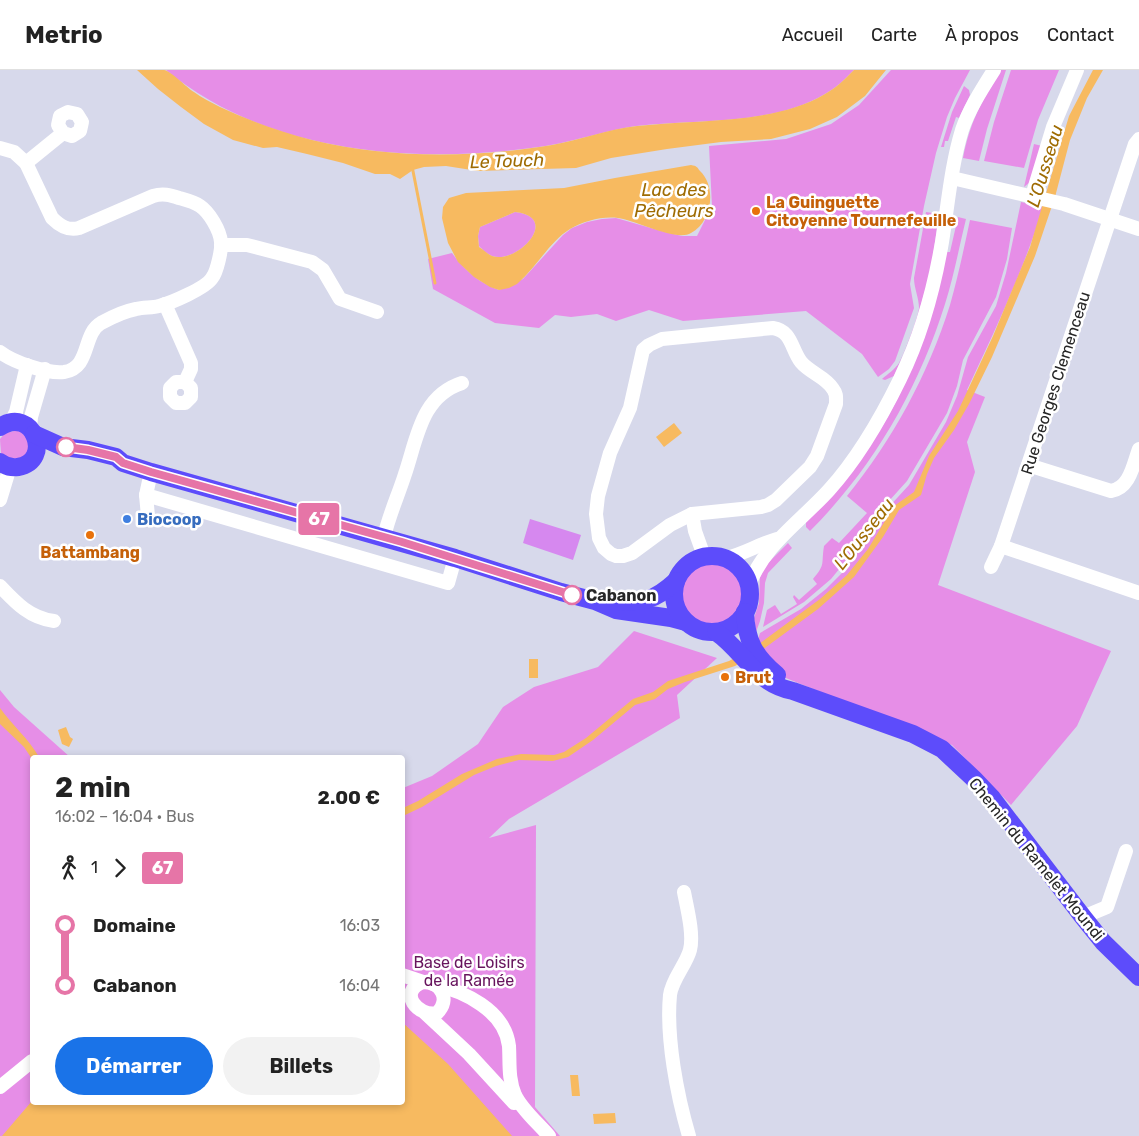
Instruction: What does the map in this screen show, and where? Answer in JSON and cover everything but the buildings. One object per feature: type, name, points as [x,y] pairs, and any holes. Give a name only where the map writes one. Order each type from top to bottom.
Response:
[{"type":"main road","points":[[5,425],[18,422],[32,432],[63,447],[88,450],[116,457],[123,463]]},
{"type":"main road","points":[[5,465],[24,466],[34,456],[37,449],[32,432]]},
{"type":"main road","points":[[34,456],[55,454],[111,464],[123,463],[455,558],[595,601],[616,610],[672,618],[686,622],[700,630],[716,632],[726,630],[734,625],[746,612],[750,596],[749,585],[744,573],[736,564],[726,558],[704,556],[692,561],[682,570],[676,581],[674,592],[679,614],[686,622]]},
{"type":"main road","points":[[595,601],[631,602],[648,600],[661,594],[676,581]]},
{"type":"main road","name":"Chemin du Ramelet Moundi","points":[[746,612],[748,654]]},
{"type":"main road","name":"Chemin du Ramelet Moundi","points":[[716,632],[766,666],[793,691],[914,734],[942,749],[992,798],[1103,942],[1139,978]]},
{"type":"street","points":[[749,585],[754,573],[777,539],[830,489],[855,457],[873,430],[900,379],[922,325],[930,298],[942,244],[962,129],[973,105],[994,70]]},
{"type":"street","points":[[1044,199],[1053,127],[1077,70]]},
{"type":"street","points":[[26,163],[63,133]]},
{"type":"street","name":"Rue Georges Clemenceau","points":[[991,567],[1001,546],[1135,144],[1139,139]]},
{"type":"street","points":[[0,148],[11,150],[26,163],[52,218],[59,225],[66,228],[79,228],[153,196],[162,194],[195,203],[203,208],[218,233],[221,245],[214,274],[210,281],[165,304],[133,310],[101,323],[92,332],[84,357],[75,366],[64,372],[27,364],[0,352]]},
{"type":"street","points":[[952,178],[1044,199],[1139,229]]},
{"type":"street","points":[[221,245],[247,245],[312,262],[323,270],[340,299],[377,312]]},
{"type":"street","points":[[165,304],[191,360],[191,369],[185,382]]},
{"type":"street","points":[[773,328],[780,329],[789,337],[802,364],[829,383],[834,390],[836,404],[817,456],[799,479],[768,505],[692,514],[670,525],[640,548],[623,556],[611,554],[604,548],[599,538],[596,514],[598,496],[610,453],[630,408],[643,350],[649,344],[662,340],[773,328]]},
{"type":"street","points":[[5,425],[16,412],[27,364]]},
{"type":"street","points":[[32,432],[31,417],[45,369]]},
{"type":"street","points":[[384,537],[392,507],[415,446],[422,421],[434,401],[443,392],[462,383]]},
{"type":"street","points":[[1028,465],[1111,491],[1119,489],[1127,482],[1139,449]]},
{"type":"street","points":[[0,500],[5,465]]},
{"type":"street","points":[[148,516],[146,495],[151,472]]},
{"type":"street","points":[[146,495],[448,583],[455,558]]},
{"type":"street","points":[[692,514],[699,545],[704,556]]},
{"type":"street","points":[[726,558],[777,539]]},
{"type":"street","points":[[1001,546],[1139,593]]},
{"type":"street","points":[[0,586],[17,605],[45,620],[54,621]]},
{"type":"street","points":[[1083,917],[1107,907],[1126,851]]},
{"type":"street","points":[[684,892],[691,943],[690,951],[670,992],[670,1036],[675,1077],[689,1136]]},
{"type":"street","points":[[405,977],[448,987],[470,997],[484,1006],[497,1019],[508,1040],[510,1080],[516,1096],[549,1136]]},
{"type":"street","points":[[411,1000],[410,991],[412,988],[428,983]]},
{"type":"street","points":[[426,1013],[437,1013],[442,1007],[444,1000],[443,993],[428,983]]},
{"type":"street","points":[[405,991],[418,1008],[426,1013],[485,1070],[543,1136]]},
{"type":"street","points":[[0,1087],[30,1063]]},
{"type":"green space","points":[[166,70],[854,70],[825,94],[781,112],[733,119],[636,126],[522,149],[423,154],[377,151],[331,144],[286,133],[243,117],[203,96]]},
{"type":"green space","points":[[891,70],[970,70],[947,117],[936,153],[910,284],[914,308],[895,361],[889,369],[878,377],[862,354],[806,311],[683,321],[649,310],[616,321],[597,314],[571,317],[555,315],[539,328],[495,323],[433,289],[428,259],[452,253],[472,275],[485,284],[499,290],[523,279],[563,235],[572,228],[587,222],[616,218],[682,236],[697,236],[712,206],[709,146],[786,139],[831,124],[859,105]]},
{"type":"green space","points":[[1000,70],[1006,70],[979,161],[963,158],[973,122]]},
{"type":"green space","points":[[1011,70],[1059,70],[1038,120],[1024,168],[984,161],[994,122]]},
{"type":"green space","points":[[964,86],[969,90],[970,95],[959,118],[956,117],[948,141],[945,141],[944,147],[941,147],[952,112]]},
{"type":"green space","points":[[1034,144],[1042,146],[1029,183],[1024,187]]},
{"type":"green space","points":[[1021,202],[1043,207],[1018,277],[967,390],[985,397],[967,442],[975,472],[938,585],[1111,651],[1077,726],[1011,805],[952,745],[766,670],[758,639],[760,633],[801,609],[842,573],[875,522],[909,485],[946,422],[957,396],[968,357],[996,306],[1006,273]]},
{"type":"green space","points":[[515,212],[529,216],[535,222],[535,230],[530,239],[513,254],[502,257],[488,254],[479,246],[478,236],[480,227]]},
{"type":"green space","points":[[926,212],[939,214],[931,270],[914,329],[894,376],[885,380],[882,379],[899,363],[918,313],[919,304],[914,278]]},
{"type":"green space","points":[[958,217],[966,219],[945,304],[934,336],[907,397],[891,426],[854,481],[810,531],[806,527],[806,522],[835,491],[875,439],[905,382],[946,252],[950,252]]},
{"type":"green space","points":[[970,220],[1012,228],[1007,259],[996,297],[963,360],[957,386],[947,413],[907,481],[879,512],[849,557],[831,579],[804,602],[763,627],[767,610],[775,605],[781,614],[797,604],[793,597],[794,595],[799,600],[817,584],[813,579],[822,564],[824,546],[832,538],[839,543],[867,513],[847,496],[894,429],[920,381],[950,305]]},
{"type":"green space","points":[[19,430],[30,440],[28,455],[14,461],[1,454],[0,439],[5,433]]},
{"type":"green space","points":[[788,543],[792,548],[768,573],[765,583],[764,603],[756,632],[754,618],[759,603],[760,577],[765,566]]},
{"type":"green space","points":[[712,562],[730,568],[738,576],[744,594],[738,612],[730,620],[712,626],[694,620],[686,612],[680,594],[686,576],[694,568]]},
{"type":"green space","name":"Base de Loisirs de la Ramée","points":[[634,631],[717,658],[677,695],[680,718],[509,819],[489,838],[536,825],[535,1107],[560,1136],[0,1136],[0,690],[14,707],[68,755],[30,755],[30,1105],[405,1105],[405,787],[432,776],[478,744],[503,707],[534,687],[598,667]]},
{"type":"shaded area","points":[[530,519],[581,535],[573,560],[523,543]]},
{"type":"water","name":"Le Touch","points":[[137,70],[167,71],[191,90],[220,107],[265,126],[300,137],[371,151],[432,155],[493,152],[552,145],[626,127],[758,116],[804,104],[825,94],[854,70],[886,70],[865,96],[837,117],[810,129],[771,139],[721,142],[667,149],[611,158],[576,168],[478,171],[446,166],[424,167],[413,170],[400,179],[390,174],[375,174],[343,163],[307,154],[277,147],[263,148],[233,140],[204,124],[158,89]]},
{"type":"water","points":[[1093,70],[1103,70],[1087,98],[1070,140],[1055,197],[1035,256],[992,357],[969,404],[954,430],[934,458],[921,495],[899,510],[883,537],[854,577],[818,609],[762,650],[735,666],[685,682],[668,689],[655,699],[635,705],[593,740],[568,757],[553,761],[519,760],[496,766],[474,775],[422,807],[405,815],[405,807],[462,774],[497,759],[521,754],[554,755],[564,752],[586,738],[633,699],[653,692],[668,681],[729,661],[759,644],[820,599],[847,575],[868,549],[894,506],[914,492],[929,456],[958,411],[993,336],[1030,247],[1069,116]]},
{"type":"water","name":"Lac des Pêcheurs","points":[[691,165],[695,166],[709,186],[710,204],[708,213],[698,228],[684,235],[666,233],[618,218],[599,218],[581,224],[563,234],[517,284],[499,290],[474,277],[458,262],[448,243],[442,218],[443,207],[449,198],[466,193],[564,188]],"holes":[[[515,212],[529,216],[535,222],[535,230],[523,247],[513,254],[502,257],[492,256],[479,247],[478,236],[480,227]]]},
{"type":"water","points":[[674,423],[682,433],[664,447],[656,437]]},
{"type":"water","points":[[529,659],[538,659],[538,678],[529,678]]},
{"type":"water","points":[[0,708],[38,755],[30,756],[24,747],[0,724]]},
{"type":"water","points":[[66,727],[70,737],[73,739],[69,747],[62,744],[58,730]]},
{"type":"water","points":[[405,1025],[448,1064],[512,1136],[2,1136],[30,1103],[30,1105],[405,1105]]},
{"type":"water","points":[[570,1075],[578,1075],[580,1096],[572,1096]]},
{"type":"water","points":[[615,1113],[616,1123],[594,1124],[593,1114]]},
{"type":"waterway","points":[[412,166],[435,283]]},
{"type":"bus line","name":"67","points":[[66,447],[116,457],[123,463],[151,472],[402,542],[572,595]]},
{"type":"place","name":"La Guinguette Citoyenne Tournefeuille","points":[[756,211]]},
{"type":"place","name":"Biocoop","points":[[127,519]]},
{"type":"place","name":"Battambang","points":[[90,535]]},
{"type":"place","name":"Cabanon","points":[[572,595]]},
{"type":"place","name":"Brut","points":[[725,677]]},
{"type":"water label","name":"L'Ousseau","points":[[1045,166]]},
{"type":"water label","name":"L'Ousseau","points":[[864,534]]}]
